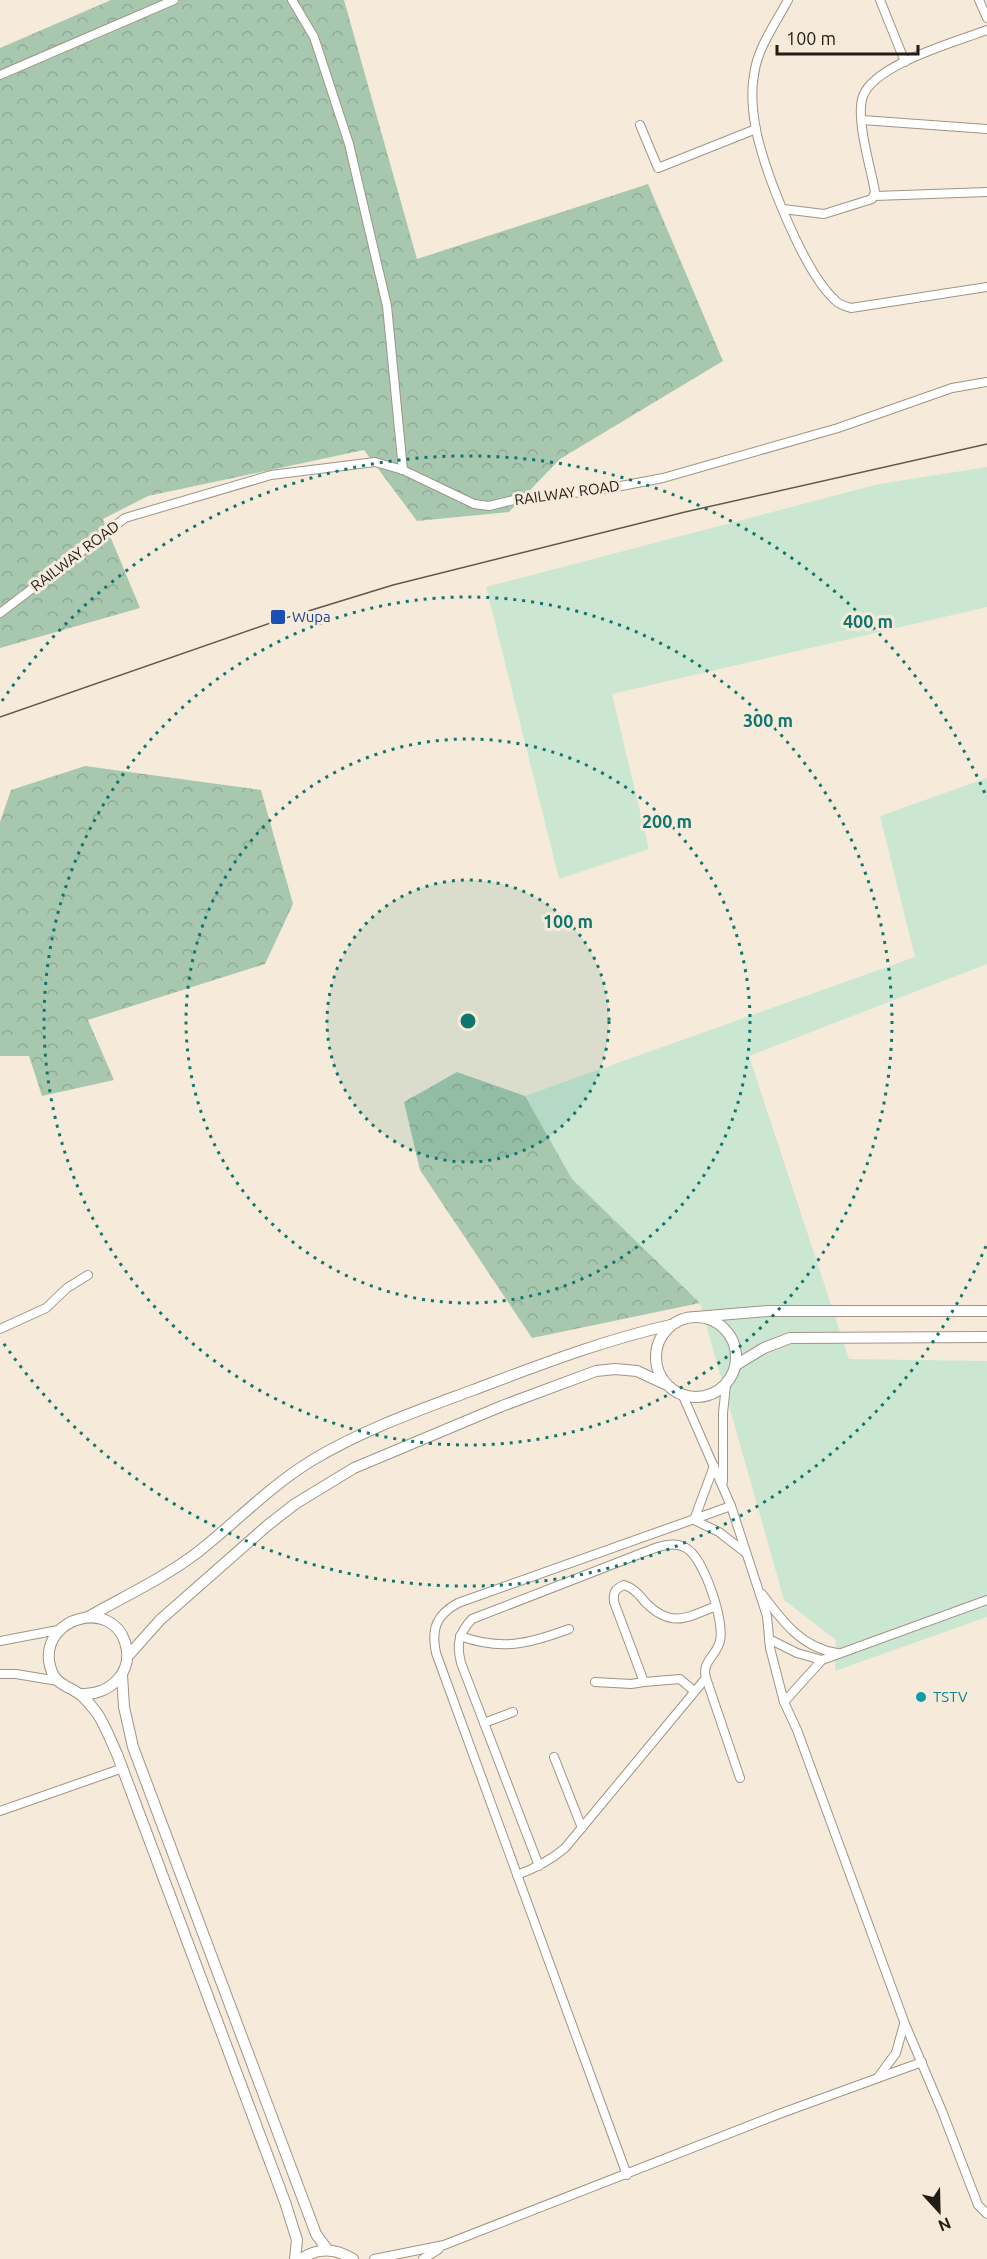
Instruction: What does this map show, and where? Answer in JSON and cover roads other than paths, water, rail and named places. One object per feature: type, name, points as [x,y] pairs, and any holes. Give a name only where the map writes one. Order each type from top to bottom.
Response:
[{"type":"street","points":[[0,75],[174,0]]},
{"type":"street","points":[[292,0],[314,37],[349,144],[387,306],[403,470]]},
{"type":"street","points":[[788,0],[756,64],[753,86],[756,129],[783,209],[799,244],[825,288],[841,304],[851,308],[987,287]]},
{"type":"street","points":[[880,0],[905,62]]},
{"type":"street","points":[[979,0],[987,18]]},
{"type":"street","points":[[874,196],[862,120],[864,96],[881,74],[905,62],[987,30]]},
{"type":"street","points":[[862,120],[987,129]]},
{"type":"street","points":[[640,125],[658,168],[756,129]]},
{"type":"street","points":[[783,209],[824,214],[856,206],[874,196],[987,192]]},
{"type":"street","name":"RAILWAY ROAD","points":[[1,609],[125,518],[272,475],[375,462],[403,470],[474,504],[489,506],[526,497],[595,491],[663,478],[838,428],[952,388],[987,381]]},
{"type":"street","points":[[0,1329],[46,1308],[67,1288],[88,1275]]},
{"type":"street","points":[[122,1675],[105,1691],[81,1694],[68,1690],[58,1681],[49,1660],[51,1642],[58,1630],[72,1620],[88,1617],[178,1566],[280,1482],[343,1443],[380,1425],[526,1370],[696,1317],[759,1312],[987,1311]]},
{"type":"street","points":[[696,1317],[713,1320],[728,1331],[736,1347],[736,1365],[726,1385],[723,1413],[723,1483]]},
{"type":"street","points":[[665,1384],[655,1360],[662,1335],[671,1326]]},
{"type":"street","points":[[736,1365],[764,1347],[790,1338],[987,1337]]},
{"type":"street","points":[[327,2249],[312,2224],[133,1747],[124,1707],[122,1675],[128,1656],[160,1620],[268,1525],[295,1504],[354,1468],[502,1406],[596,1371],[615,1368],[637,1371],[665,1384],[683,1396],[698,1398],[713,1394],[726,1385]]},
{"type":"street","points":[[683,1396],[723,1483],[747,1553],[767,1616],[769,1639],[784,1702],[797,1730],[904,2024],[922,2062],[978,2205],[987,2214]]},
{"type":"street","points":[[694,1520],[714,1466]]},
{"type":"street","points":[[627,2175],[436,1653],[433,1638],[435,1624],[444,1611],[458,1603],[731,1506]]},
{"type":"street","points":[[694,1520],[719,1532],[747,1553]]},
{"type":"street","points":[[539,1866],[461,1663],[458,1651],[460,1636],[472,1619],[664,1545],[687,1548],[697,1558],[722,1622],[720,1644],[709,1659],[704,1671],[740,1778]]},
{"type":"street","points":[[644,1682],[614,1602],[613,1595],[616,1589],[624,1585],[632,1587],[654,1610],[669,1619],[685,1618],[716,1606]]},
{"type":"street","points":[[759,1590],[799,1637],[825,1651],[840,1653]]},
{"type":"street","points":[[784,1702],[822,1660],[987,1600]]},
{"type":"street","points":[[88,1617],[111,1623],[122,1635],[128,1656]]},
{"type":"street","points":[[460,1636],[481,1643],[511,1645],[569,1629]]},
{"type":"street","points":[[0,1641],[58,1630]]},
{"type":"street","points":[[769,1639],[796,1653],[822,1660]]},
{"type":"street","points":[[0,1674],[16,1674],[58,1681]]},
{"type":"street","points":[[595,1682],[631,1684],[674,1678],[680,1679],[694,1691]]},
{"type":"street","points":[[518,1875],[539,1866],[566,1848],[706,1678]]},
{"type":"street","points":[[81,1694],[98,1715],[123,1768],[285,2202],[297,2240],[295,2259]]},
{"type":"street","points":[[484,1723],[513,1712]]},
{"type":"street","points":[[554,1757],[582,1828]]},
{"type":"street","points":[[0,1811],[123,1768]]},
{"type":"street","points":[[878,2077],[896,2053],[904,2024]]},
{"type":"street","points":[[374,2259],[444,2245],[922,2062]]},
{"type":"street","points":[[423,2259],[444,2245]]},
{"type":"street","points":[[301,2259],[314,2251],[327,2249],[341,2252],[355,2259]]},
{"type":"tram line","points":[[0,717],[279,620],[393,585],[685,512],[987,444]]},
{"type":"place","name":"Wupa","points":[[278,617]]},
{"type":"place","name":"TSTV","points":[[921,1697]]}]
